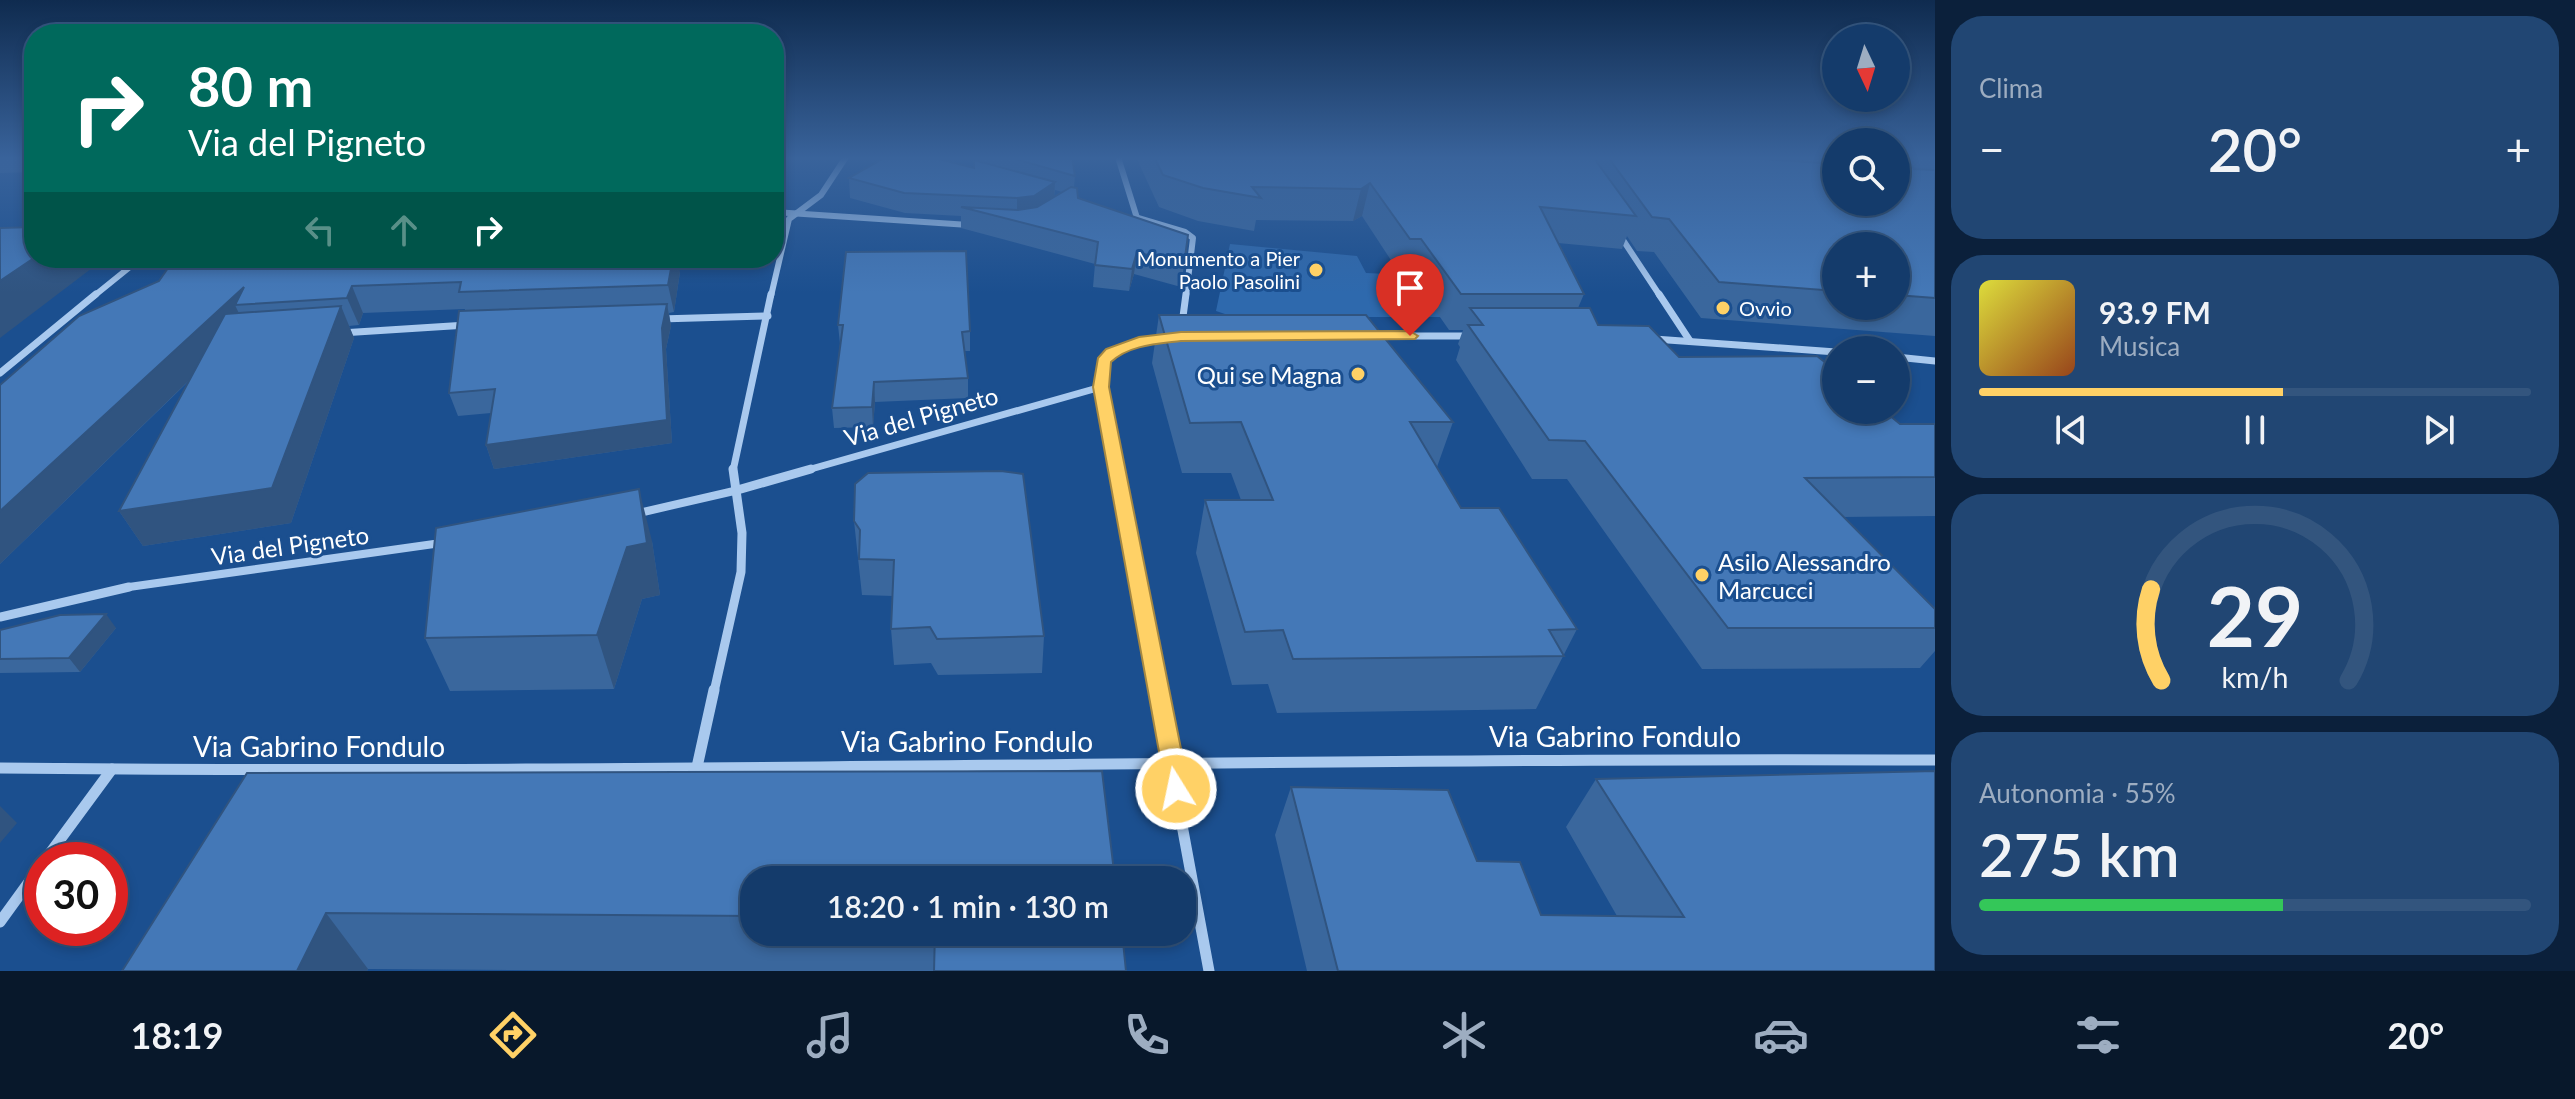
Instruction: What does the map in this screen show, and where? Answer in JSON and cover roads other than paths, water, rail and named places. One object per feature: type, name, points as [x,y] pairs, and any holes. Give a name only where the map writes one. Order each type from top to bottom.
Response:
[{"type":"street","points":[[784,236],[786,226],[812,202]]},
{"type":"street","points":[[1132,202],[1137,218]]},
{"type":"street","points":[[784,213],[976,225]]},
{"type":"street","points":[[1123,215],[1185,232],[1193,238],[1181,337]]},
{"type":"street","points":[[1611,222],[1690,341]]},
{"type":"street","points":[[0,373],[129,268]]},
{"type":"street","points":[[697,767],[741,572],[742,533],[733,469],[778,268]]},
{"type":"street","points":[[655,320],[768,316]]},
{"type":"street","points":[[330,334],[484,325]]},
{"type":"street","points":[[1363,336],[1482,336]]},
{"type":"street","points":[[1167,338],[1139,342],[1112,353],[1103,361],[1101,387],[1209,971]]},
{"type":"street","points":[[1646,339],[1822,351]]},
{"type":"street","points":[[1910,358],[1935,361]]},
{"type":"street","name":"Via del Pigneto","points":[[634,514],[734,491],[1101,387]]},
{"type":"street","name":"Via del Pigneto","points":[[0,617],[129,587],[450,542]]},
{"type":"street","name":"Via Gabrino Fondulo","points":[[0,768],[267,771],[1682,759],[1935,760]]},
{"type":"street","points":[[59,842],[112,769]]},
{"type":"street","points":[[259,783],[267,771]]},
{"type":"street","points":[[0,922],[24,889]]},
{"type":"place","name":"Monumento a Pier Paolo Pasolini","points":[[1316,270]]},
{"type":"place","name":"Ovvio","points":[[1723,308]]},
{"type":"place","name":"Qui se Magna","points":[[1358,374]]},
{"type":"place","name":"Asilo Alessandro Marcucci","points":[[1702,575]]}]
